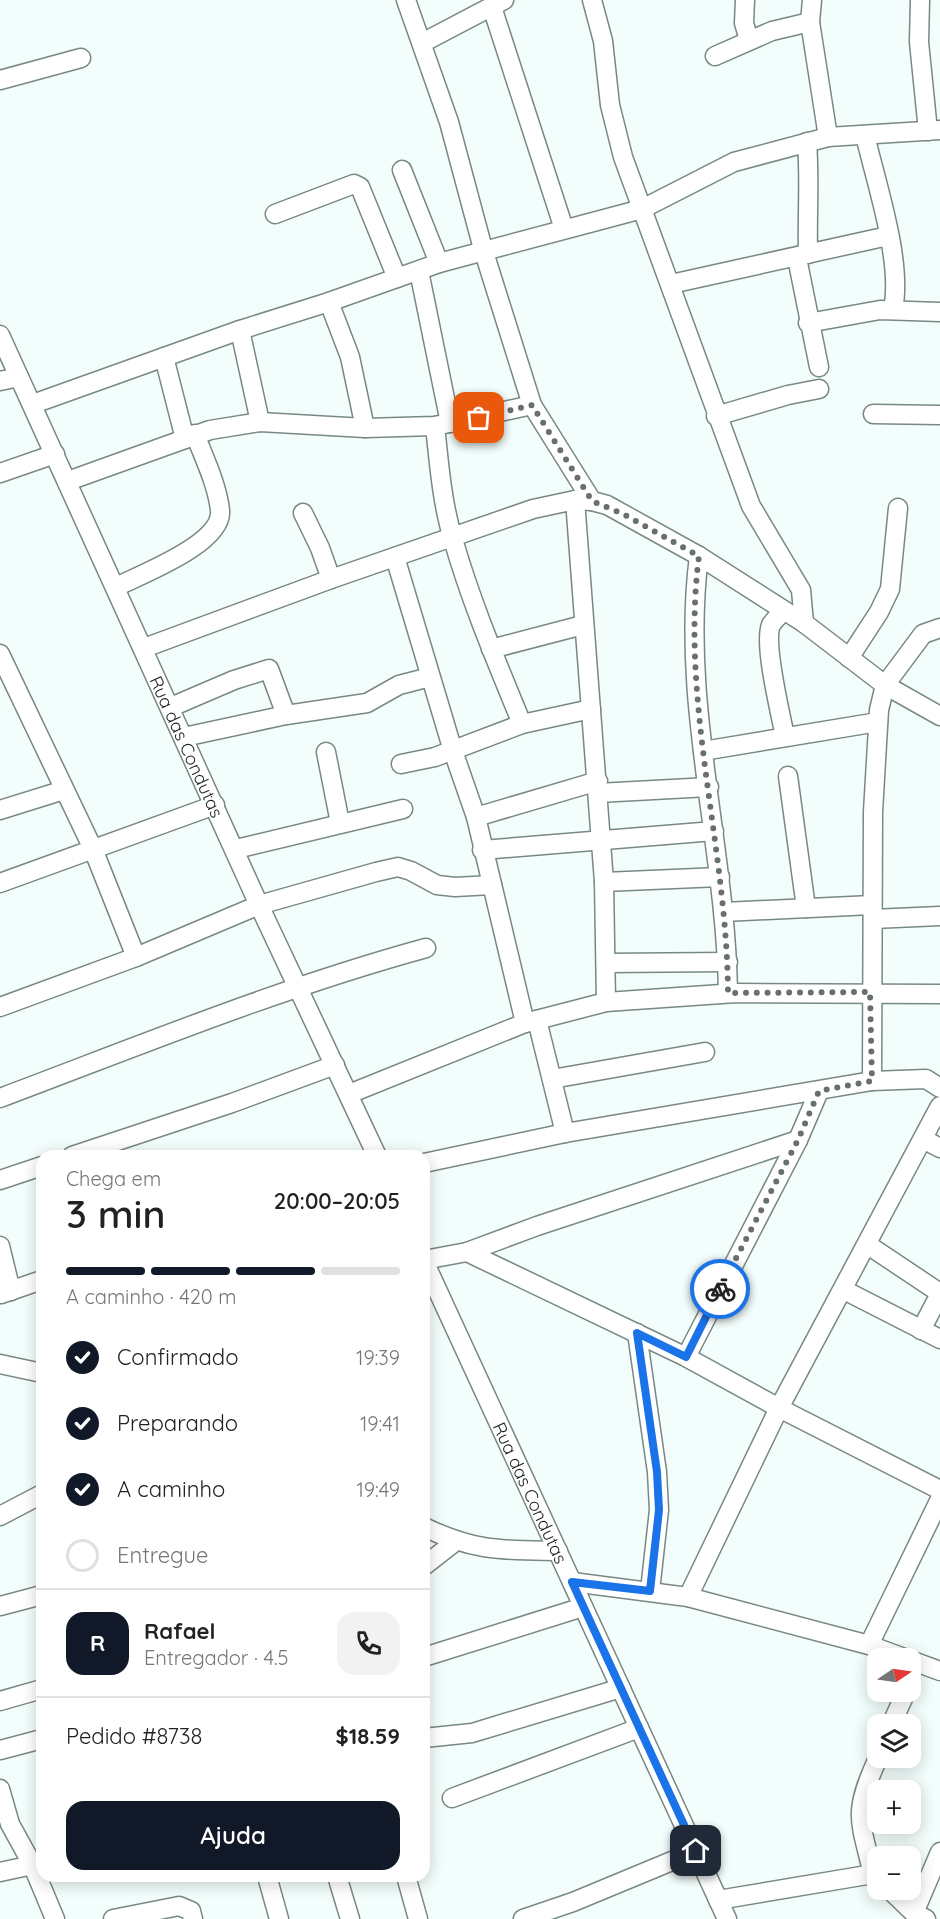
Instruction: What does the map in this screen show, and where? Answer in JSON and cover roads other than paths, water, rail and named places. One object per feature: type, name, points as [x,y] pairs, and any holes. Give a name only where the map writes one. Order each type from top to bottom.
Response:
[{"type":"street","points":[[406,0],[449,122],[483,249],[532,405],[584,500],[584,625],[602,841],[606,1002]]},
{"type":"street","points":[[592,0],[603,41],[610,105],[623,158],[671,284],[716,417],[751,506],[801,590],[804,623]]},
{"type":"street","points":[[745,0],[744,23],[749,40]]},
{"type":"street","points":[[812,0],[810,22],[828,137]]},
{"type":"street","points":[[33,404],[240,330],[330,302],[439,263],[483,249],[642,209],[734,162],[828,137],[934,131],[920,42],[920,0]]},
{"type":"street","points":[[422,43],[498,4],[564,229]]},
{"type":"street","points":[[715,56],[749,40],[810,22]]},
{"type":"street","points":[[0,80],[81,58]]},
{"type":"street","points":[[865,135],[888,236],[896,292],[893,309]]},
{"type":"street","points":[[807,142],[810,177],[802,256],[808,323],[819,367]]},
{"type":"street","points":[[402,170],[439,263]]},
{"type":"street","points":[[275,214],[354,184],[360,187],[397,278]]},
{"type":"street","points":[[671,284],[888,236]]},
{"type":"street","points":[[419,271],[442,424],[443,495],[452,538],[491,649],[522,724]]},
{"type":"street","points":[[330,302],[350,357],[365,428]]},
{"type":"street","points":[[808,323],[893,309],[919,313],[940,312]]},
{"type":"street","points":[[240,330],[260,422]]},
{"type":"street","name":"Rua das Condutas","points":[[0,337],[33,404],[236,849],[259,905],[374,1150]]},
{"type":"street","points":[[116,586],[178,557],[210,534],[219,523],[221,512],[217,496],[190,436],[164,357]]},
{"type":"street","points":[[0,381],[19,377]]},
{"type":"street","points":[[716,417],[788,395],[819,389]]},
{"type":"street","points":[[68,481],[190,436],[260,422],[365,428],[442,424],[532,405]]},
{"type":"street","points":[[873,414],[940,415]]},
{"type":"street","points":[[0,473],[55,454]]},
{"type":"street","points":[[144,648],[331,579],[533,509],[584,500],[616,510],[699,556],[804,623],[885,685],[940,716]]},
{"type":"street","points":[[849,658],[879,612],[890,589],[898,508]]},
{"type":"street","points":[[303,513],[320,548],[331,579]]},
{"type":"street","points":[[699,556],[694,595],[693,652],[724,912],[728,993]]},
{"type":"street","points":[[395,557],[453,751],[476,817],[482,850],[531,1021],[552,1079],[565,1133]]},
{"type":"street","points":[[783,611],[771,625],[769,634],[775,689],[785,737]]},
{"type":"street","points":[[491,649],[584,625]]},
{"type":"street","points":[[872,1081],[870,992],[873,812],[878,722],[885,685],[923,634],[940,628]]},
{"type":"street","points":[[0,654],[93,849],[135,957]]},
{"type":"street","points":[[171,707],[267,669],[270,670],[286,715]]},
{"type":"street","points":[[184,737],[286,715],[367,703],[399,686],[430,677]]},
{"type":"street","points":[[401,764],[453,751],[522,724],[591,709]]},
{"type":"street","points":[[703,751],[878,722]]},
{"type":"street","points":[[326,752],[340,823]]},
{"type":"street","points":[[789,776],[806,908]]},
{"type":"street","points":[[476,817],[598,787],[709,787]]},
{"type":"street","points":[[0,810],[64,790]]},
{"type":"street","points":[[0,883],[215,805]]},
{"type":"street","points":[[236,849],[403,809]]},
{"type":"street","points":[[482,850],[714,831]]},
{"type":"street","points":[[0,1007],[135,957],[259,905],[398,867],[411,871],[437,885],[455,887],[492,885]]},
{"type":"street","points":[[604,882],[720,877]]},
{"type":"street","points":[[724,912],[806,908],[940,916]]},
{"type":"street","points":[[0,1098],[161,1035],[298,986],[426,948]]},
{"type":"street","points":[[606,963],[728,962]]},
{"type":"street","points":[[349,1094],[531,1021],[606,1002],[728,993],[940,994]]},
{"type":"street","points":[[552,1079],[705,1052]]},
{"type":"street","points":[[90,1150],[232,1103],[335,1065]]},
{"type":"street","points":[[430,1162],[565,1133],[872,1081],[926,1078],[940,1088]]},
{"type":"street","points":[[686,1357],[798,1140],[819,1091]]},
{"type":"street","points":[[688,1597],[779,1408],[868,1245],[940,1106]]},
{"type":"street","points":[[923,1139],[940,1148]]},
{"type":"street","points":[[430,1260],[468,1252],[537,1226],[798,1140]]},
{"type":"street","points":[[0,1180],[36,1168]]},
{"type":"street","points":[[868,1245],[940,1293],[921,1330]]},
{"type":"street","points":[[0,1246],[5,1293],[36,1282]]},
{"type":"street","points":[[468,1252],[686,1357],[779,1408],[940,1490]]},
{"type":"street","name":"Rua das Condutas","points":[[430,1274],[727,1919]]},
{"type":"street","points":[[844,1290],[940,1339]]},
{"type":"street","points":[[637,1333],[654,1445],[659,1500],[650,1591]]},
{"type":"street","points":[[0,1364],[36,1372]]},
{"type":"street","points":[[869,1645],[940,1500]]},
{"type":"street","points":[[0,1516],[36,1503]]},
{"type":"street","points":[[430,1530],[456,1541],[489,1550],[558,1551]]},
{"type":"street","points":[[430,1561],[456,1541]]},
{"type":"street","points":[[572,1582],[688,1597],[877,1648]]},
{"type":"street","points":[[0,1606],[36,1597]]},
{"type":"street","points":[[430,1655],[583,1607]]},
{"type":"street","points":[[921,1664],[940,1671]]},
{"type":"street","points":[[430,1736],[472,1732],[621,1688]]},
{"type":"street","points":[[0,1701],[36,1691]]},
{"type":"street","points":[[452,1798],[639,1728]]},
{"type":"street","points":[[0,1750],[36,1741]]},
{"type":"street","points":[[867,1847],[859,1818],[860,1805],[874,1768]]},
{"type":"street","points":[[0,1789],[10,1824],[36,1862]]},
{"type":"street","points":[[524,1919],[573,1902],[696,1851]]},
{"type":"street","points":[[902,1900],[920,1916],[940,1852]]},
{"type":"street","points":[[0,1872],[36,1863]]},
{"type":"street","points":[[718,1900],[867,1877]]},
{"type":"street","points":[[43,1882],[55,1919]]},
{"type":"street","points":[[269,1882],[279,1919]]},
{"type":"street","points":[[339,1882],[350,1919]]},
{"type":"street","points":[[408,1882],[418,1919]]},
{"type":"street","points":[[113,1919],[179,1906],[191,1911],[193,1919]]}]
